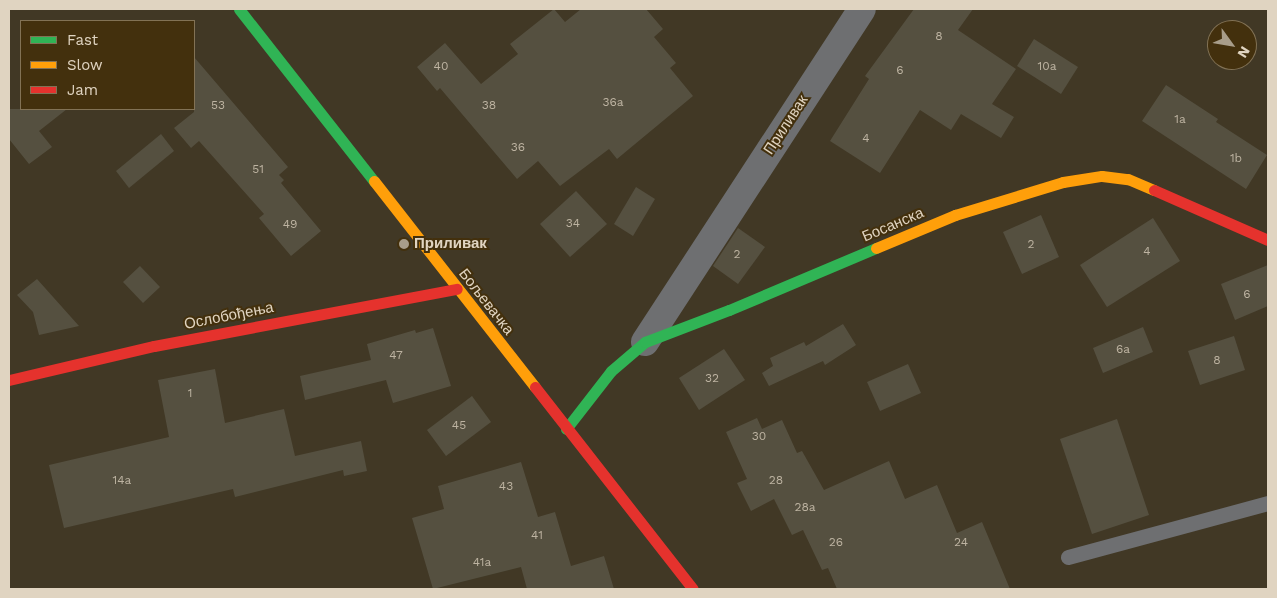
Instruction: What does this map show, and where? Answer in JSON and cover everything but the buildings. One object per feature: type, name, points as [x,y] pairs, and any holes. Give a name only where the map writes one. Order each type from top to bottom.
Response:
[{"type":"street","name":"Бољевачка","points":[[239,9],[692,589]]},
{"type":"street","name":"Приливак","points":[[646,342],[862,9]]},
{"type":"street","name":"Босанска","points":[[566,429],[612,371],[626,356],[646,342],[738,306],[955,215],[1084,178],[1102,176],[1128,179],[1268,240]]},
{"type":"street","name":"Ослобођења","points":[[9,380],[154,346],[457,289]]},
{"type":"lane","points":[[1068,558],[1268,503]]},
{"type":"traffic: fast","points":[[239,9],[374,181]]},
{"type":"traffic: fast","points":[[566,429],[611,371],[645,342],[729,310],[876,248]]},
{"type":"traffic: slow","points":[[876,248],[955,215],[1063,182],[1102,176],[1128,179],[1154,190]]},
{"type":"traffic: slow","points":[[374,181],[535,387]]},
{"type":"traffic: jam","points":[[1154,190],[1268,240]]},
{"type":"traffic: jam","points":[[9,380],[154,346],[457,289]]},
{"type":"traffic: jam","points":[[535,387],[693,589]]},
{"type":"place","name":"Приливак","points":[[404,244]]}]
